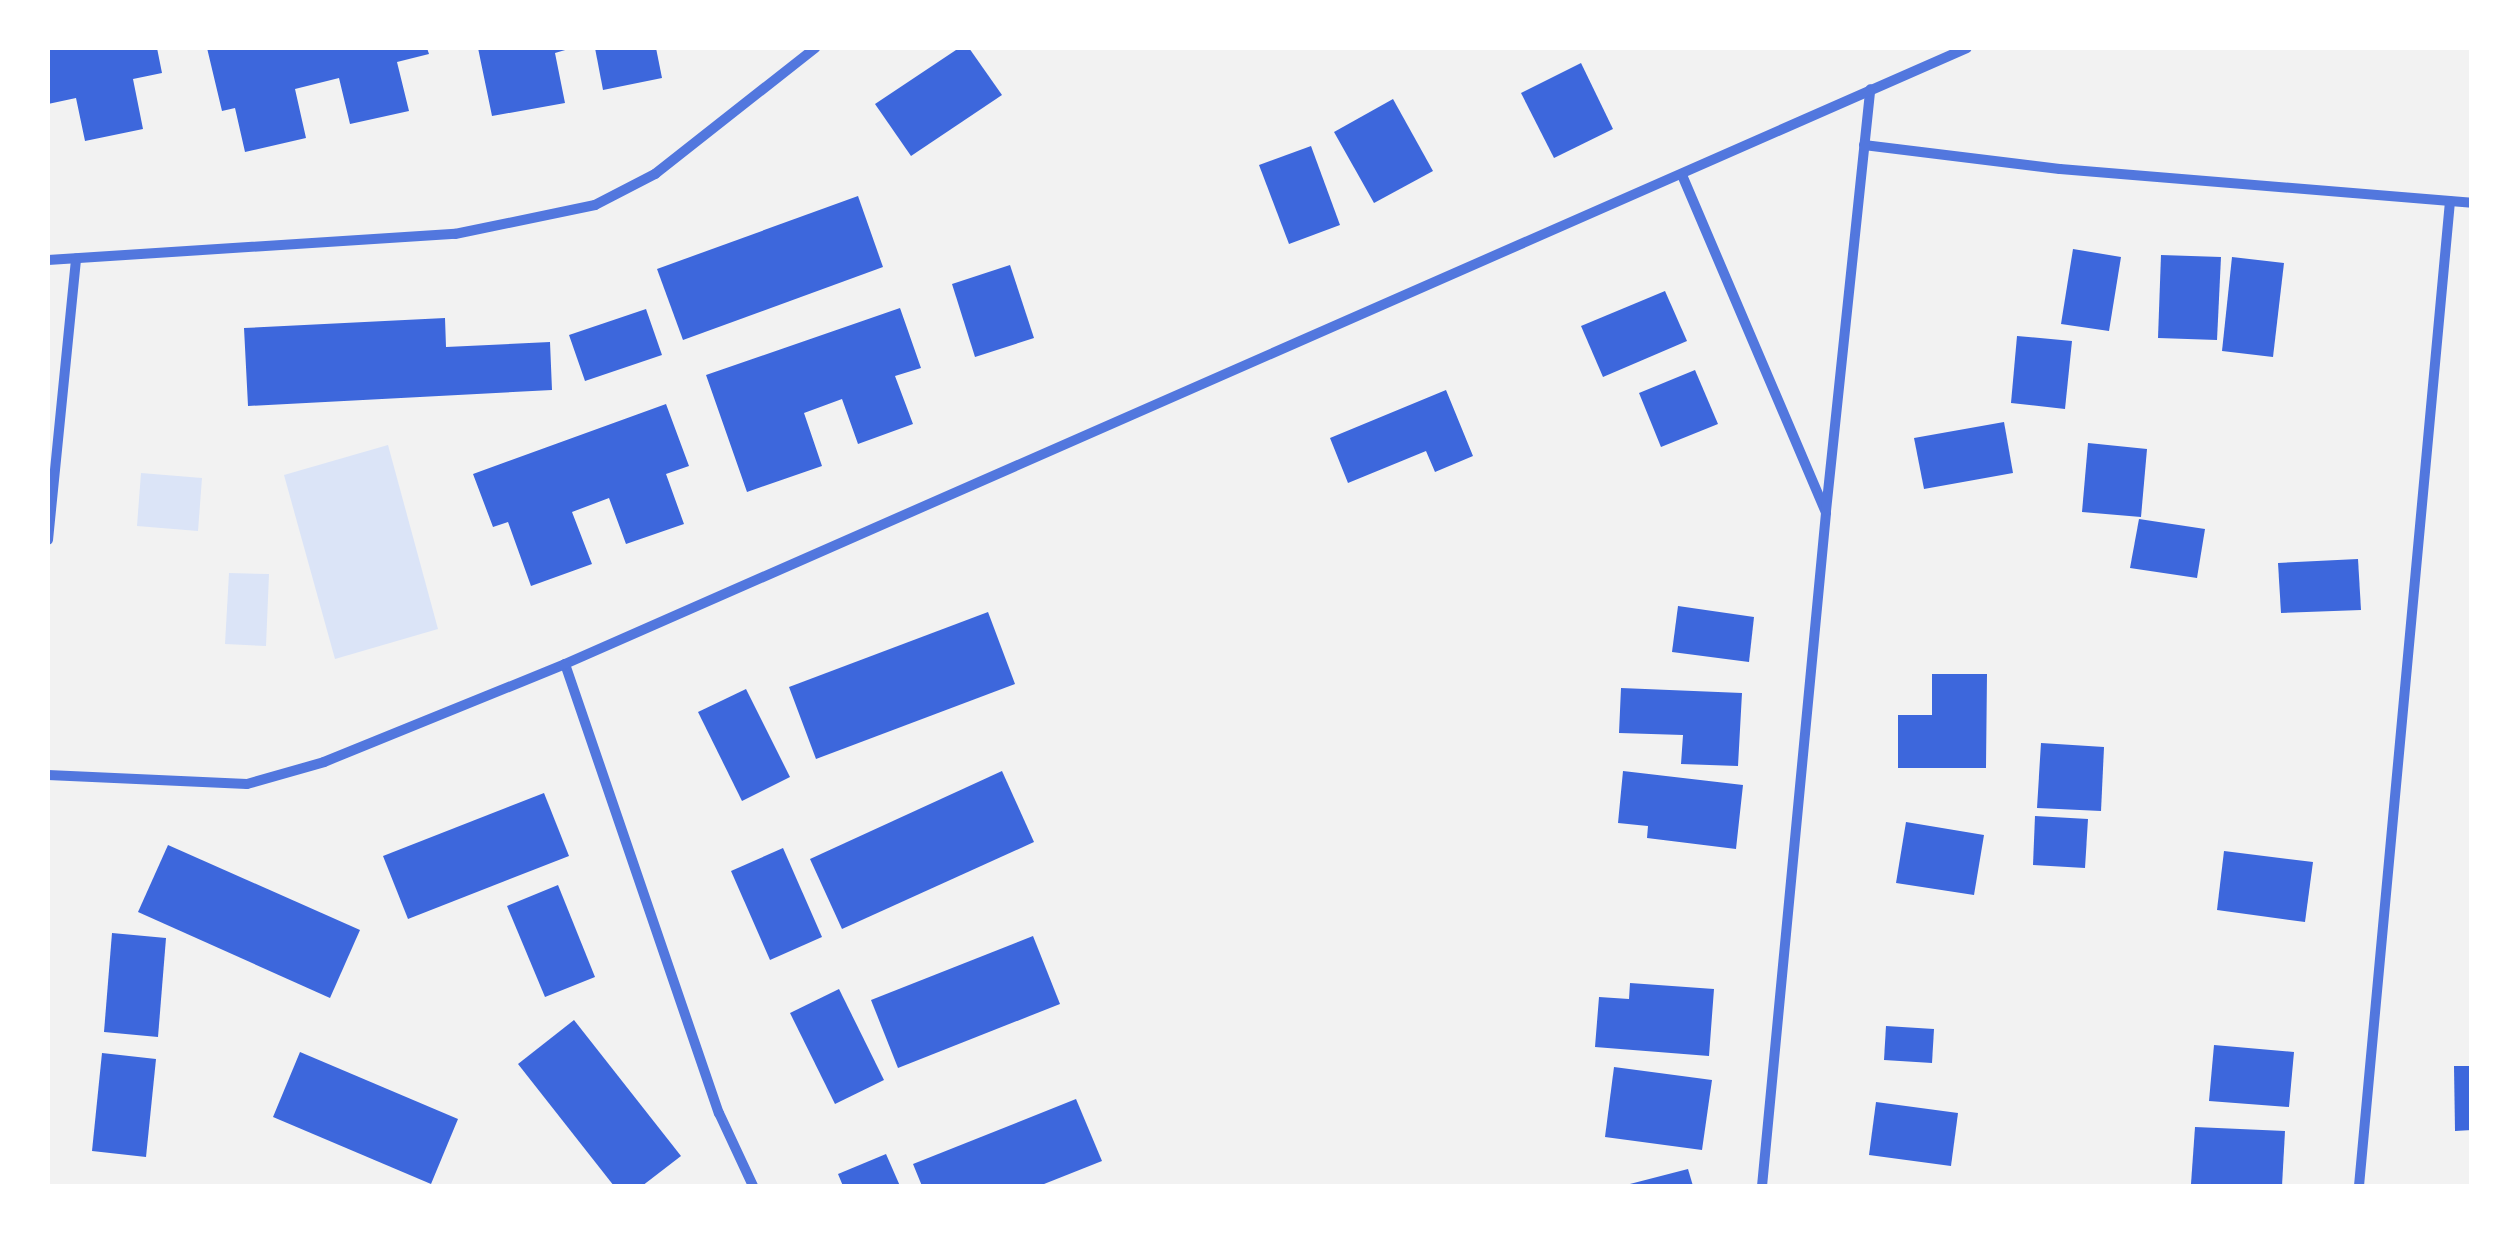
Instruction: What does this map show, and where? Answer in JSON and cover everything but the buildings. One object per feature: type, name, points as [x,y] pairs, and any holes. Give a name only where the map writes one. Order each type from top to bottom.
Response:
[{"type":"street","points":[[48,260],[455,234],[595,205],[654,174],[815,48]]},
{"type":"street","points":[[48,775],[208,786],[247,784],[324,762],[565,664],[1966,48]]},
{"type":"street","points":[[1762,1186],[1870,89]]},
{"type":"street","points":[[1864,145],[2060,169],[2472,204]]},
{"type":"street","points":[[1682,175],[1826,513]]},
{"type":"street","points":[[2359,1186],[2450,201]]},
{"type":"street","points":[[48,540],[76,258]]},
{"type":"street","points":[[565,664],[720,1112],[752,1186]]},
{"type":"shaded area","points":[[388,445],[438,629],[335,659],[284,475]]},
{"type":"shaded area","points":[[141,473],[202,478],[198,531],[137,526]]},
{"type":"shaded area","points":[[229,573],[269,574],[266,646],[225,644]]}]
